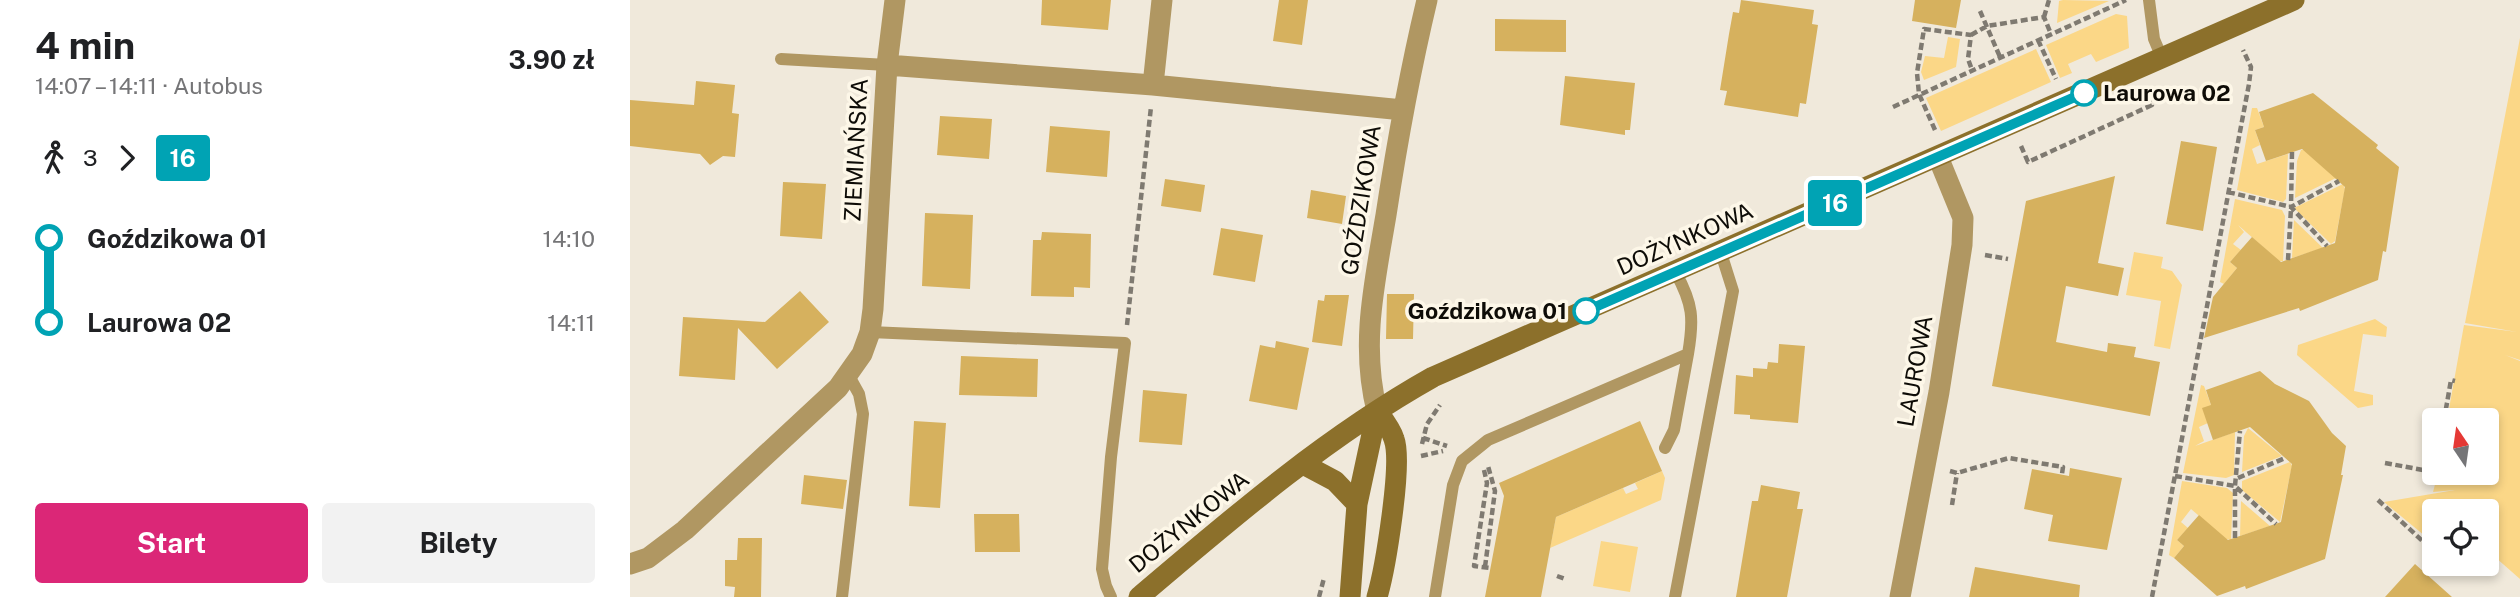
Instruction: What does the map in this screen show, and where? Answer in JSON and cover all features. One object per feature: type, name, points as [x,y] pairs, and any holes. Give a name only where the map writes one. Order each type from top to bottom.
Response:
[{"type":"street","points":[[887,65],[895,0]]},
{"type":"street","points":[[1153,85],[1162,0]]},
{"type":"street","name":"GOŹDZIKOWA","points":[[1377,411],[1372,393],[1368,351],[1370,309],[1403,110],[1426,0]]},
{"type":"street","name":"DOŻYNKOWA","points":[[1139,597],[1303,464],[1377,411],[1446,371],[1721,253],[1938,147],[2162,58],[2294,0]]},
{"type":"street","name":"ZIEMIAŃSKA","points":[[630,564],[648,558],[685,530],[849,376],[862,354],[870,332],[887,65],[1153,85],[1403,110]]},
{"type":"street","name":"LAUROWA","points":[[1900,597],[1939,392],[1962,245],[1963,218],[1938,147]]},
{"type":"street","points":[[1350,597],[1357,504],[1377,411]]},
{"type":"street","points":[[1377,411],[1395,440],[1397,462],[1394,498],[1377,597]]},
{"type":"street","points":[[1303,464],[1335,481],[1357,504]]},
{"type":"lane","points":[[2149,0],[2154,39],[2162,58]]},
{"type":"lane","points":[[781,59],[887,65]]},
{"type":"lane","points":[[1675,597],[1733,290],[1721,253]]},
{"type":"lane","points":[[1665,448],[1674,430],[1693,328],[1689,299],[1676,273]]},
{"type":"lane","points":[[870,332],[1125,343],[1111,457],[1102,569],[1105,586],[1111,597]]},
{"type":"lane","points":[[1434,597],[1452,485],[1462,461],[1488,440],[1688,354]]},
{"type":"lane","points":[[842,597],[863,414],[859,394],[849,376]]},
{"type":"path","points":[[2049,0],[2044,17],[2051,34]]},
{"type":"path","points":[[1893,107],[2125,0]]},
{"type":"path","points":[[1980,11],[2000,57]]},
{"type":"path","points":[[1938,147],[1919,94],[1917,73],[1924,29],[1972,35],[1987,26],[2044,17]]},
{"type":"path","points":[[1972,35],[1968,59],[1972,70]]},
{"type":"path","points":[[2038,40],[2058,83]]},
{"type":"path","points":[[2152,597],[2251,66],[2241,46]]},
{"type":"path","points":[[2020,141],[2028,162],[2152,105],[2149,92],[2151,85],[2156,83]]},
{"type":"path","points":[[1125,343],[1153,85]]},
{"type":"path","points":[[2288,260],[2292,152]]},
{"type":"path","points":[[2291,207],[2339,181]]},
{"type":"path","points":[[2228,192],[2291,207],[2327,246]]},
{"type":"path","points":[[1977,253],[2008,260]]},
{"type":"path","points":[[2446,408],[2451,380],[2455,382]]},
{"type":"path","points":[[1419,467],[1422,438],[1427,424],[1434,411],[1447,397]]},
{"type":"path","points":[[2235,538],[2235,486],[2238,478],[2240,430]]},
{"type":"path","points":[[1420,456],[1454,449]]},
{"type":"path","points":[[1946,471],[1957,473],[2009,458],[2063,467],[2062,474]]},
{"type":"path","points":[[2238,478],[2285,458]]},
{"type":"path","points":[[2385,463],[2422,470]]},
{"type":"path","points":[[1486,468],[1494,491],[1488,568],[1474,566],[1487,483],[1486,468]]},
{"type":"path","points":[[1952,505],[1957,473]]},
{"type":"path","points":[[2175,477],[2235,486],[2276,524]]},
{"type":"path","points":[[2378,500],[2422,540]]},
{"type":"path","points":[[1319,597],[1324,576]]},
{"type":"path","points":[[1557,576],[1565,579]]},
{"type":"shaded area","points":[[2063,0],[2109,1],[2057,23],[2059,1]]},
{"type":"shaded area","points":[[2116,14],[2127,16],[2129,48],[2096,62],[2091,54],[2068,64],[2072,73],[2060,78],[2046,45]]},
{"type":"shaded area","points":[[1948,37],[1960,39],[1956,67],[1924,80],[1921,72],[1925,56],[1944,58]]},
{"type":"shaded area","points":[[2520,38],[2520,360],[2505,355],[2520,361],[2520,579],[2499,561],[2499,499],[2422,499],[2422,534],[2384,502],[2455,490],[2433,492],[2435,485],[2499,485],[2499,408],[2449,408],[2464,325],[2517,332],[2465,323]]},
{"type":"shaded area","points":[[2036,49],[2051,82],[1941,131],[1926,98]]},
{"type":"shaded area","points":[[2252,108],[2257,108],[2264,127],[2255,130],[2260,145],[2252,149],[2257,164],[2288,154],[2286,199],[2283,202],[2237,190]]},
{"type":"shaded area","points":[[2301,150],[2336,178],[2295,198],[2297,161]]},
{"type":"shaded area","points":[[2343,184],[2345,189],[2335,241],[2331,244],[2294,208]]},
{"type":"shaded area","points":[[2235,199],[2282,210],[2285,216],[2283,261],[2279,261],[2238,225],[2244,232],[2233,244],[2241,250],[2230,262],[2237,268],[2224,284],[2220,282]]},
{"type":"shaded area","points":[[2294,220],[2323,248],[2292,258]]},
{"type":"shaded area","points":[[2134,252],[2163,257],[2161,268],[2172,271],[2182,285],[2170,349],[2154,346],[2161,301],[2126,295]]},
{"type":"shaded area","points":[[2375,319],[2387,327],[2386,337],[2363,334],[2354,391],[2373,395],[2373,405],[2358,408],[2297,355],[2298,345]]},
{"type":"shaded area","points":[[2201,385],[2204,386],[2211,405],[2208,423],[2199,427],[2204,441],[2195,446],[2235,432],[2234,475],[2226,478],[2183,473]]},
{"type":"shaded area","points":[[2248,428],[2282,456],[2242,472],[2244,436]]},
{"type":"shaded area","points":[[2290,462],[2292,466],[2280,522],[2242,490],[2242,481]]},
{"type":"shaded area","points":[[1662,471],[1665,478],[1661,500],[1550,548],[1556,517],[1623,488],[1626,494],[1638,489],[1635,483]]},
{"type":"shaded area","points":[[2182,481],[2227,488],[2233,493],[2231,540],[2226,539],[2191,509],[2181,522],[2188,528],[2177,540],[2184,546],[2174,558],[2169,555]]},
{"type":"shaded area","points":[[2241,501],[2270,526],[2240,536]]},
{"type":"shaded area","points":[[1601,541],[1638,547],[1630,592],[1593,586]]},
{"type":"building","points":[[1042,0],[1111,0],[1108,30],[1041,25]]},
{"type":"building","points":[[1279,0],[1308,0],[1302,45],[1273,41]]},
{"type":"building","points":[[1741,0],[1814,10],[1812,24],[1818,25],[1806,104],[1800,103],[1798,117],[1724,105],[1727,91],[1720,90],[1729,34],[1733,12],[1739,13]]},
{"type":"building","points":[[1915,0],[1961,0],[1956,28],[1912,21]]},
{"type":"building","points":[[1495,19],[1566,20],[1566,52],[1495,51]]},
{"type":"building","points":[[1565,76],[1635,83],[1630,130],[1625,130],[1625,135],[1560,125]]},
{"type":"building","points":[[696,81],[735,85],[732,113],[739,114],[735,157],[723,156],[710,165],[700,154],[630,146],[630,100],[694,105]]},
{"type":"building","points":[[2313,93],[2378,145],[2376,148],[2399,167],[2386,252],[2383,251],[2378,280],[2300,311],[2299,308],[2204,338],[2213,297],[2237,268],[2230,262],[2252,237],[2281,262],[2335,243],[2345,187],[2302,149],[2266,161],[2255,130],[2264,127],[2259,112]]},
{"type":"building","points":[[940,116],[992,119],[989,159],[937,155]]},
{"type":"building","points":[[1050,126],[1110,131],[1107,177],[1046,172]]},
{"type":"building","points":[[2181,141],[2217,147],[2203,231],[2166,224]]},
{"type":"building","points":[[2115,176],[2098,263],[2124,268],[2118,296],[2066,286],[2056,342],[2107,352],[2108,343],[2136,347],[2134,357],[2160,362],[2150,416],[1992,386],[2026,201]]},
{"type":"building","points":[[1165,179],[1205,185],[1201,212],[1161,206]]},
{"type":"building","points":[[783,182],[826,184],[822,239],[780,236]]},
{"type":"building","points":[[1311,190],[1346,196],[1342,224],[1307,218]]},
{"type":"building","points":[[925,213],[973,215],[970,289],[922,286]]},
{"type":"building","points":[[1221,228],[1263,235],[1255,282],[1213,275]]},
{"type":"building","points":[[1042,232],[1091,234],[1090,288],[1074,287],[1074,297],[1031,296],[1033,240],[1041,240]]},
{"type":"building","points":[[800,291],[829,322],[777,369],[738,328],[735,380],[679,376],[683,317],[765,322]]},
{"type":"building","points":[[1387,294],[1414,294],[1413,339],[1386,339]]},
{"type":"building","points":[[1325,295],[1349,295],[1342,346],[1312,342],[1318,300],[1324,301]]},
{"type":"building","points":[[1276,341],[1309,348],[1297,410],[1249,401],[1260,345],[1275,348]]},
{"type":"building","points":[[1779,344],[1805,346],[1798,423],[1750,419],[1750,415],[1734,414],[1736,375],[1753,377],[1753,368],[1767,369],[1768,362],[1778,363]]},
{"type":"building","points":[[961,356],[1038,359],[1037,397],[959,395]]},
{"type":"building","points":[[2260,371],[2275,384],[2309,401],[2332,433],[2346,446],[2343,475],[2325,559],[2246,589],[2245,586],[2217,596],[2174,558],[2184,546],[2177,540],[2199,515],[2228,540],[2281,522],[2292,464],[2250,427],[2213,440],[2202,408],[2211,405],[2206,390]]},
{"type":"building","points":[[1143,390],[1187,394],[1182,445],[1139,442]]},
{"type":"building","points":[[914,421],[946,423],[940,508],[909,506]]},
{"type":"building","points":[[1640,421],[1662,471],[1556,517],[1541,597],[1485,597],[1504,496],[1499,483]]},
{"type":"building","points":[[2070,468],[2122,478],[2107,550],[2048,541],[2053,515],[2024,509],[2032,469],[2069,476]]},
{"type":"building","points":[[804,475],[847,480],[843,509],[801,504]]},
{"type":"building","points":[[1761,485],[1800,492],[1797,509],[1803,509],[1787,597],[1736,597],[1752,501],[1758,501]]},
{"type":"building","points":[[974,514],[1019,514],[1020,552],[975,552]]},
{"type":"building","points":[[738,538],[762,538],[761,597],[734,597],[735,587],[725,586],[725,560],[737,560]]},
{"type":"building","points":[[2415,564],[2422,570],[2422,576],[2428,576],[2452,597],[2385,597]]},
{"type":"building","points":[[1975,567],[2080,585],[2079,597],[1969,597]]},
{"type":"bus line","name":"16","points":[[1586,311],[2084,93]]},
{"type":"place","name":"Laurowa 02","points":[[2084,93]]},
{"type":"place","name":"Goździkowa 01","points":[[1586,311]]}]
